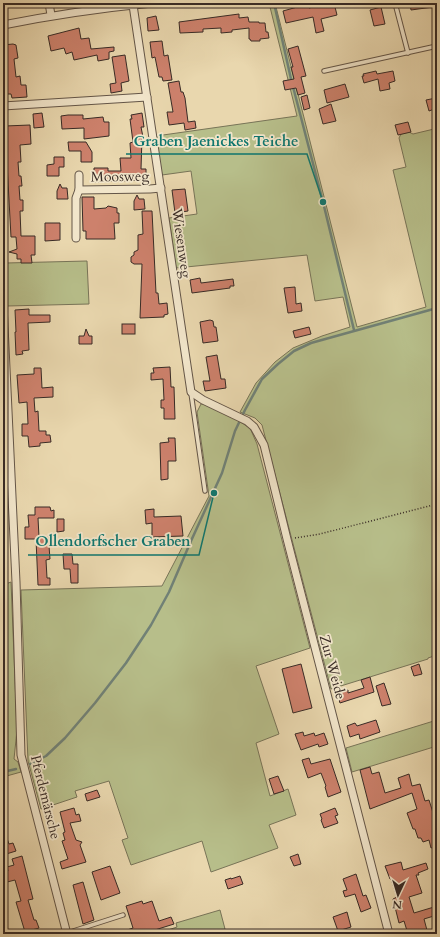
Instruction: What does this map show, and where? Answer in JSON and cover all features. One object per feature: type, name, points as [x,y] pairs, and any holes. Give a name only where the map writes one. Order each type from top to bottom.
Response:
[{"type":"street","points":[[49,3],[51,15]]},
{"type":"street","points":[[3,25],[51,15],[152,3]]},
{"type":"street","name":"Wiesenweg","points":[[133,5],[191,392]]},
{"type":"street","points":[[3,106],[147,97]]},
{"type":"street","name":"Moosweg","points":[[76,238],[76,198],[79,190],[79,175]]},
{"type":"street","name":"Moosweg","points":[[79,190],[161,188]]},
{"type":"street","name":"Pferdemärsche","points":[[3,304],[16,582],[21,755],[67,933]]},
{"type":"street","name":"Zur Weide","points":[[191,392],[203,400],[247,421],[254,427],[264,445],[286,539],[389,934]]},
{"type":"lane","points":[[395,3],[408,53]]},
{"type":"lane","points":[[324,71],[437,46]]},
{"type":"lane","name":"Wiesenweg","points":[[191,392],[206,491]]},
{"type":"lane","points":[[67,933],[123,915]]},
{"type":"path","points":[[286,539],[320,534],[437,504]]},
{"type":"green space","points":[[269,3],[275,3],[357,327],[426,307],[393,170],[406,167],[399,138],[401,134],[409,132],[413,134],[434,129],[437,143],[437,655],[331,689],[262,425],[255,418],[240,412],[256,383],[275,362],[293,348],[322,336],[350,327],[343,297],[315,301],[307,255],[176,268],[169,218],[197,214],[191,171],[162,175],[156,136],[297,116]]},
{"type":"green space","points":[[87,261],[89,304],[7,306],[6,263]]},
{"type":"green space","points":[[201,404],[205,404],[250,428],[257,444],[310,648],[256,666],[279,734],[256,743],[270,796],[288,789],[296,815],[269,825],[278,848],[211,872],[202,841],[131,865],[122,840],[128,838],[109,781],[75,791],[77,797],[41,809],[28,761],[21,590],[162,586],[209,496],[197,412]]},
{"type":"green space","points":[[11,582],[17,730],[14,759],[18,762],[21,772],[3,777],[3,585]]},
{"type":"green space","points":[[437,720],[437,746],[352,772],[346,748]]},
{"type":"green space","points":[[220,910],[225,929],[211,934],[156,934],[177,927],[176,923]]},
{"type":"building","points":[[334,3],[337,15],[321,19],[324,31],[316,33],[313,17],[286,23],[283,11],[308,4],[309,8]]},
{"type":"building","points":[[410,3],[432,3],[433,7],[411,10]]},
{"type":"building","points":[[381,7],[385,24],[374,26],[370,10]]},
{"type":"building","points":[[239,14],[239,18],[248,17],[249,22],[265,23],[266,32],[268,32],[269,38],[260,39],[260,41],[251,41],[249,39],[249,28],[221,33],[221,28],[203,29],[203,32],[180,33],[179,22]]},
{"type":"building","points":[[156,16],[159,30],[148,31],[147,18]]},
{"type":"building","points":[[79,28],[81,39],[89,38],[91,49],[114,47],[114,51],[109,52],[109,59],[98,61],[97,55],[74,60],[72,52],[66,54],[64,48],[51,51],[48,36]]},
{"type":"building","points":[[162,41],[164,56],[168,55],[172,80],[163,81],[162,77],[159,77],[155,57],[152,58],[150,42]]},
{"type":"building","points":[[3,45],[16,45],[18,58],[14,59],[16,77],[20,76],[21,85],[26,85],[27,97],[12,98],[11,94],[4,94],[3,82],[7,81],[3,58]]},
{"type":"building","points":[[298,46],[306,76],[301,77],[305,93],[298,95],[296,88],[285,90],[283,81],[294,79],[291,67],[293,67],[288,49]]},
{"type":"building","points":[[125,55],[129,81],[121,83],[122,91],[111,93],[110,84],[116,83],[112,57]]},
{"type":"building","points":[[376,71],[377,74],[393,71],[395,81],[389,83],[390,89],[380,91],[378,79],[364,83],[362,76],[364,76],[363,74]]},
{"type":"building","points":[[179,81],[181,92],[183,92],[185,98],[188,122],[195,121],[196,128],[185,130],[184,123],[169,125],[167,112],[173,112],[168,83]]},
{"type":"building","points":[[345,84],[349,97],[327,103],[324,90]]},
{"type":"building","points":[[307,95],[310,108],[304,110],[301,97]]},
{"type":"building","points":[[436,98],[437,108],[429,111],[426,100]]},
{"type":"building","points":[[331,104],[336,121],[323,124],[319,109]]},
{"type":"building","points":[[42,113],[44,127],[34,128],[33,114]]},
{"type":"building","points":[[142,113],[144,127],[141,127],[143,137],[141,169],[146,169],[146,180],[94,182],[94,168],[108,168],[108,171],[121,171],[120,158],[131,158],[130,143],[133,142],[130,119],[132,119],[131,115]]},
{"type":"building","points":[[83,115],[83,119],[103,117],[104,122],[109,122],[109,136],[84,139],[84,128],[62,129],[61,116]]},
{"type":"building","points":[[408,122],[411,132],[398,135],[395,125]]},
{"type":"building","points":[[30,125],[31,144],[20,145],[21,162],[18,162],[19,176],[21,176],[22,186],[19,186],[20,200],[23,200],[23,211],[20,211],[21,236],[35,236],[35,255],[31,255],[32,263],[21,263],[21,259],[17,259],[17,254],[9,252],[17,249],[16,237],[11,237],[5,126]]},
{"type":"building","points":[[68,142],[86,142],[92,152],[92,162],[81,162],[81,151],[69,151]]},
{"type":"building","points":[[54,157],[64,157],[64,167],[59,167],[59,176],[47,176],[47,165],[54,164]]},
{"type":"building","points":[[60,184],[62,188],[67,188],[68,199],[57,199],[57,191]]},
{"type":"building","points":[[185,189],[188,211],[175,213],[172,190]]},
{"type":"building","points":[[137,195],[139,199],[144,199],[145,209],[134,210],[134,201]]},
{"type":"building","points":[[82,197],[94,197],[94,209],[106,208],[108,206],[117,208],[117,213],[119,213],[119,223],[114,223],[115,239],[86,239],[86,231],[83,231]]},
{"type":"building","points":[[142,211],[152,211],[156,293],[158,293],[159,304],[167,303],[168,314],[164,315],[164,317],[140,318],[142,264],[134,264],[131,262],[131,257],[134,255],[134,252],[138,250],[138,235],[143,234]]},
{"type":"building","points":[[45,223],[60,223],[60,240],[45,241]]},
{"type":"building","points":[[200,278],[201,283],[233,279],[234,286],[230,286],[230,288],[192,293],[190,280]]},
{"type":"building","points":[[295,287],[296,304],[301,303],[302,311],[288,313],[284,288]]},
{"type":"building","points":[[29,309],[29,315],[50,315],[50,322],[28,323],[29,350],[22,351],[23,354],[16,355],[15,310]]},
{"type":"building","points":[[210,320],[213,321],[214,327],[216,327],[218,341],[203,343],[200,322]]},
{"type":"building","points":[[122,324],[135,324],[135,334],[122,334]]},
{"type":"building","points":[[309,327],[311,334],[295,338],[293,331]]},
{"type":"building","points":[[86,329],[89,336],[92,336],[92,344],[79,344],[79,336],[84,336]]},
{"type":"building","points":[[217,355],[221,379],[225,379],[226,388],[205,391],[203,381],[210,381],[206,357]]},
{"type":"building","points":[[170,367],[171,387],[174,387],[175,419],[164,419],[164,408],[161,408],[161,400],[164,400],[163,379],[151,380],[151,373],[154,373],[153,368]]},
{"type":"building","points":[[34,368],[41,368],[42,388],[53,387],[53,397],[34,398],[35,412],[38,411],[39,431],[46,431],[46,435],[50,435],[51,442],[40,443],[40,446],[29,447],[28,436],[22,436],[22,424],[28,424],[27,402],[19,403],[17,375],[34,374]]},
{"type":"building","points":[[168,438],[175,438],[176,461],[168,461],[168,479],[161,480],[160,443],[169,442]]},
{"type":"building","points":[[35,507],[50,507],[51,511],[54,510],[54,518],[38,518],[39,537],[48,537],[50,559],[46,560],[47,578],[50,578],[50,585],[38,585],[36,539],[25,539],[25,527],[29,527],[28,515],[35,515]]},
{"type":"building","points":[[154,509],[154,517],[181,516],[183,536],[152,537],[152,523],[146,524],[145,510]]},
{"type":"building","points":[[57,519],[64,519],[64,531],[57,532]]},
{"type":"building","points":[[63,554],[72,554],[73,564],[78,564],[78,583],[71,583],[70,569],[64,569]]},
{"type":"building","points":[[301,664],[312,708],[293,713],[282,669]]},
{"type":"building","points":[[419,664],[422,674],[414,676],[411,667]]},
{"type":"building","points":[[370,677],[374,692],[340,703],[337,693],[348,690],[348,693],[364,688],[361,680]]},
{"type":"building","points":[[384,683],[391,704],[382,706],[376,686]]},
{"type":"building","points":[[376,720],[380,732],[360,739],[359,734],[350,737],[347,726],[355,723],[357,726]]},
{"type":"building","points":[[303,732],[304,736],[314,733],[315,736],[324,733],[328,744],[319,747],[318,744],[301,750],[295,734]]},
{"type":"building","points":[[309,758],[311,764],[330,759],[341,792],[328,797],[321,773],[308,778],[302,760]]},
{"type":"building","points":[[370,767],[372,774],[379,772],[385,793],[401,788],[398,778],[409,774],[412,786],[420,784],[425,801],[429,800],[435,819],[437,819],[437,846],[431,848],[429,840],[423,842],[421,838],[418,838],[415,829],[413,829],[407,813],[417,809],[412,793],[370,809],[360,770]]},
{"type":"building","points":[[278,776],[284,791],[274,794],[269,779]]},
{"type":"building","points":[[97,790],[100,797],[87,801],[85,794]]},
{"type":"building","points":[[74,808],[76,815],[79,814],[81,821],[70,823],[76,840],[82,842],[80,845],[86,862],[62,869],[60,862],[68,859],[62,841],[65,840],[63,833],[65,832],[60,812]]},
{"type":"building","points":[[335,808],[338,815],[335,816],[338,823],[324,828],[320,814]]},
{"type":"building","points":[[4,830],[9,844],[13,843],[16,851],[3,855],[3,831]]},
{"type":"building","points":[[298,854],[301,864],[294,866],[290,857]]},
{"type":"building","points":[[22,856],[33,899],[28,900],[34,920],[36,920],[39,928],[25,932],[16,902],[21,901],[15,880],[3,883],[3,873],[8,871],[7,867],[14,865],[12,859]]},
{"type":"building","points":[[401,862],[403,870],[426,863],[428,869],[418,873],[419,875],[416,875],[422,893],[409,897],[414,913],[434,907],[437,915],[424,919],[428,934],[408,934],[404,921],[399,923],[393,899],[397,897],[385,866]]},
{"type":"building","points":[[110,866],[120,893],[101,900],[92,872]]},
{"type":"building","points":[[356,874],[363,896],[366,895],[371,908],[361,912],[355,894],[345,897],[343,891],[347,890],[343,879]]},
{"type":"building","points":[[240,876],[243,884],[228,889],[225,880]]},
{"type":"building","points":[[83,882],[94,920],[83,924],[73,885]]},
{"type":"building","points":[[142,901],[143,904],[152,901],[159,921],[171,917],[174,924],[142,934],[118,934],[133,928],[126,906]]},
{"type":"building","points":[[347,912],[351,927],[338,931],[333,917]]},
{"type":"waterway","points":[[274,3],[291,79],[354,330]]},
{"type":"waterway","points":[[30,764],[46,756],[65,738],[126,663],[151,625],[169,592],[222,473],[235,431],[262,379],[294,351],[311,343],[437,308]]},
{"type":"waterway","points":[[3,772],[16,769]]},
{"type":"place","name":"Graben Jaenickes Teiche","points":[[323,202]]},
{"type":"place","name":"Ollendorfscher Graben","points":[[214,493]]}]
